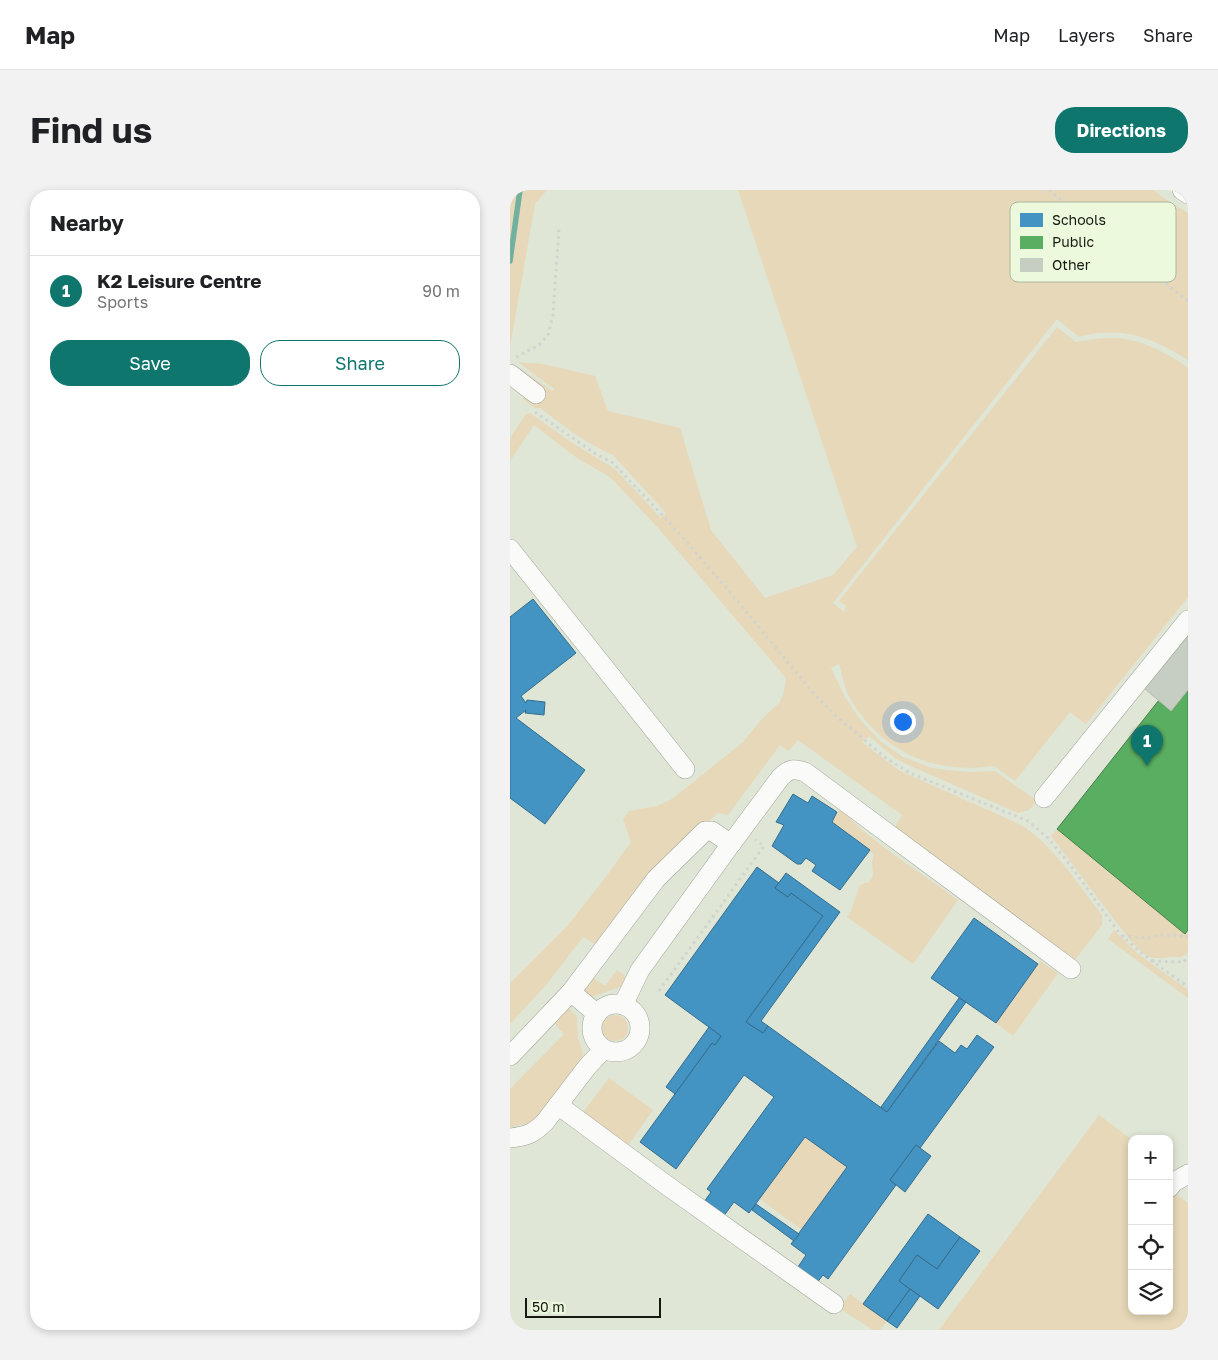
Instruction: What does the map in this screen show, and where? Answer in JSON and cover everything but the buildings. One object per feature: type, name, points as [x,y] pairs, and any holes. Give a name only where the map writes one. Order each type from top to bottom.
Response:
[{"type":"street","points":[[1182,190],[1188,194]]},
{"type":"street","points":[[512,366],[535,403]]},
{"type":"street","points":[[510,549],[684,769]]},
{"type":"street","points":[[1044,798],[1188,620]]},
{"type":"street","points":[[622,1005],[640,970],[736,837],[786,771],[795,769],[804,772],[1071,970]]},
{"type":"street","points":[[510,1056],[571,992],[656,879],[705,831],[736,837]]},
{"type":"street","points":[[571,992],[597,1014]]},
{"type":"street","points":[[615,1004],[630,1009],[639,1021],[640,1029],[634,1044],[620,1052],[604,1050],[594,1038],[592,1030],[597,1014],[607,1006],[615,1004]]},
{"type":"street","points":[[510,1138],[528,1135],[546,1122],[588,1067],[604,1050]]},
{"type":"street","points":[[558,1105],[665,1184],[834,1304]]},
{"type":"street","points":[[1173,1183],[1188,1174]]},
{"type":"path","points":[[1049,190],[1064,202]]},
{"type":"path","points":[[512,366],[539,345],[548,335],[553,315],[559,229]]},
{"type":"path","points":[[1164,282],[1188,301]]},
{"type":"path","points":[[535,403],[596,454],[613,462],[668,520],[814,694],[837,717],[887,759],[912,774],[1028,821],[1048,838],[1068,862],[1122,936],[1151,961],[1188,987]]},
{"type":"path","points":[[659,991],[764,846],[736,837]]},
{"type":"path","points":[[1122,936],[1148,938],[1162,935],[1175,935],[1187,938],[1188,936]]},
{"type":"path","points":[[1151,961],[1184,962],[1188,956]]},
{"type":"shaded area","points":[[510,190],[547,190],[535,204],[510,347]]},
{"type":"shaded area","points":[[738,190],[1154,190],[1170,202],[1010,202],[1010,282],[1176,282],[1176,206],[1188,213],[1188,360],[1148,339],[1137,336],[1096,333],[1079,337],[1057,319],[833,603],[844,612],[846,606],[839,601],[1057,327],[1076,342],[1101,338],[1122,338],[1142,343],[1153,347],[1188,368],[1188,597],[1086,724],[1070,712],[1015,781],[994,766],[976,768],[941,765],[924,761],[909,754],[894,746],[880,735],[867,722],[850,699],[839,664],[831,668],[845,697],[862,722],[880,741],[903,757],[932,768],[969,772],[995,771],[1037,801],[1029,810],[1018,813],[906,764],[895,758],[869,736],[862,742],[900,771],[1015,822],[1041,840],[1060,860],[1102,915],[1102,925],[1074,961],[895,827],[902,815],[798,740],[789,751],[780,745],[728,815],[718,813],[694,834],[595,944],[583,937],[547,984],[510,1024],[510,983],[569,924],[631,842],[623,819],[629,811],[657,806],[672,799],[743,742],[762,719],[780,702],[786,678],[659,529],[608,476],[577,458],[534,425],[510,461],[510,438],[526,414],[530,413],[571,442],[615,469],[661,518],[666,513],[613,455],[579,437],[540,408],[535,408],[523,399],[526,396],[536,404],[544,394],[518,371],[520,368],[552,391],[554,389],[518,362],[543,364],[595,376],[608,411],[680,428],[711,530],[765,598],[833,575],[857,547]]},
{"type":"shaded area","points":[[840,809],[863,831],[890,852],[958,900],[913,964],[847,917],[859,887],[869,882],[873,876],[872,861],[874,854],[832,822]]},
{"type":"shaded area","points":[[1057,829],[1185,933],[1188,930],[1188,952],[1180,957],[1154,958],[1149,957],[1138,949],[1051,836]]},
{"type":"shaded area","points":[[1114,930],[1137,953],[1188,990],[1188,998],[1108,939]]},
{"type":"shaded area","points":[[1040,961],[1058,973],[1013,1036],[996,1023]]},
{"type":"shaded area","points":[[617,970],[626,979],[622,986],[592,997],[582,992],[592,977],[605,986]]},
{"type":"shaded area","points":[[569,1008],[577,1017],[578,1037],[583,1054],[581,1060],[536,1119],[531,1123],[510,1127],[510,1089],[564,1034],[554,1023]]},
{"type":"shaded area","points":[[615,1015],[624,1019],[628,1028],[624,1037],[615,1041],[606,1037],[602,1028],[606,1019]]},
{"type":"shaded area","points":[[609,1078],[653,1110],[627,1147],[581,1115]]},
{"type":"shaded area","points":[[1099,1115],[1128,1137],[1128,1315],[1173,1315],[1173,1192],[1188,1203],[1188,1330],[939,1330]]},
{"type":"shaded area","points":[[805,1137],[847,1167],[802,1230],[760,1199]]},
{"type":"shaded area","points":[[850,1294],[887,1321],[880,1330],[873,1330],[839,1308]]},
{"type":"waterway","points":[[510,261],[520,190]]},
{"type":"place","name":"K2 Leisure Centre","points":[[1147,766]]}]
